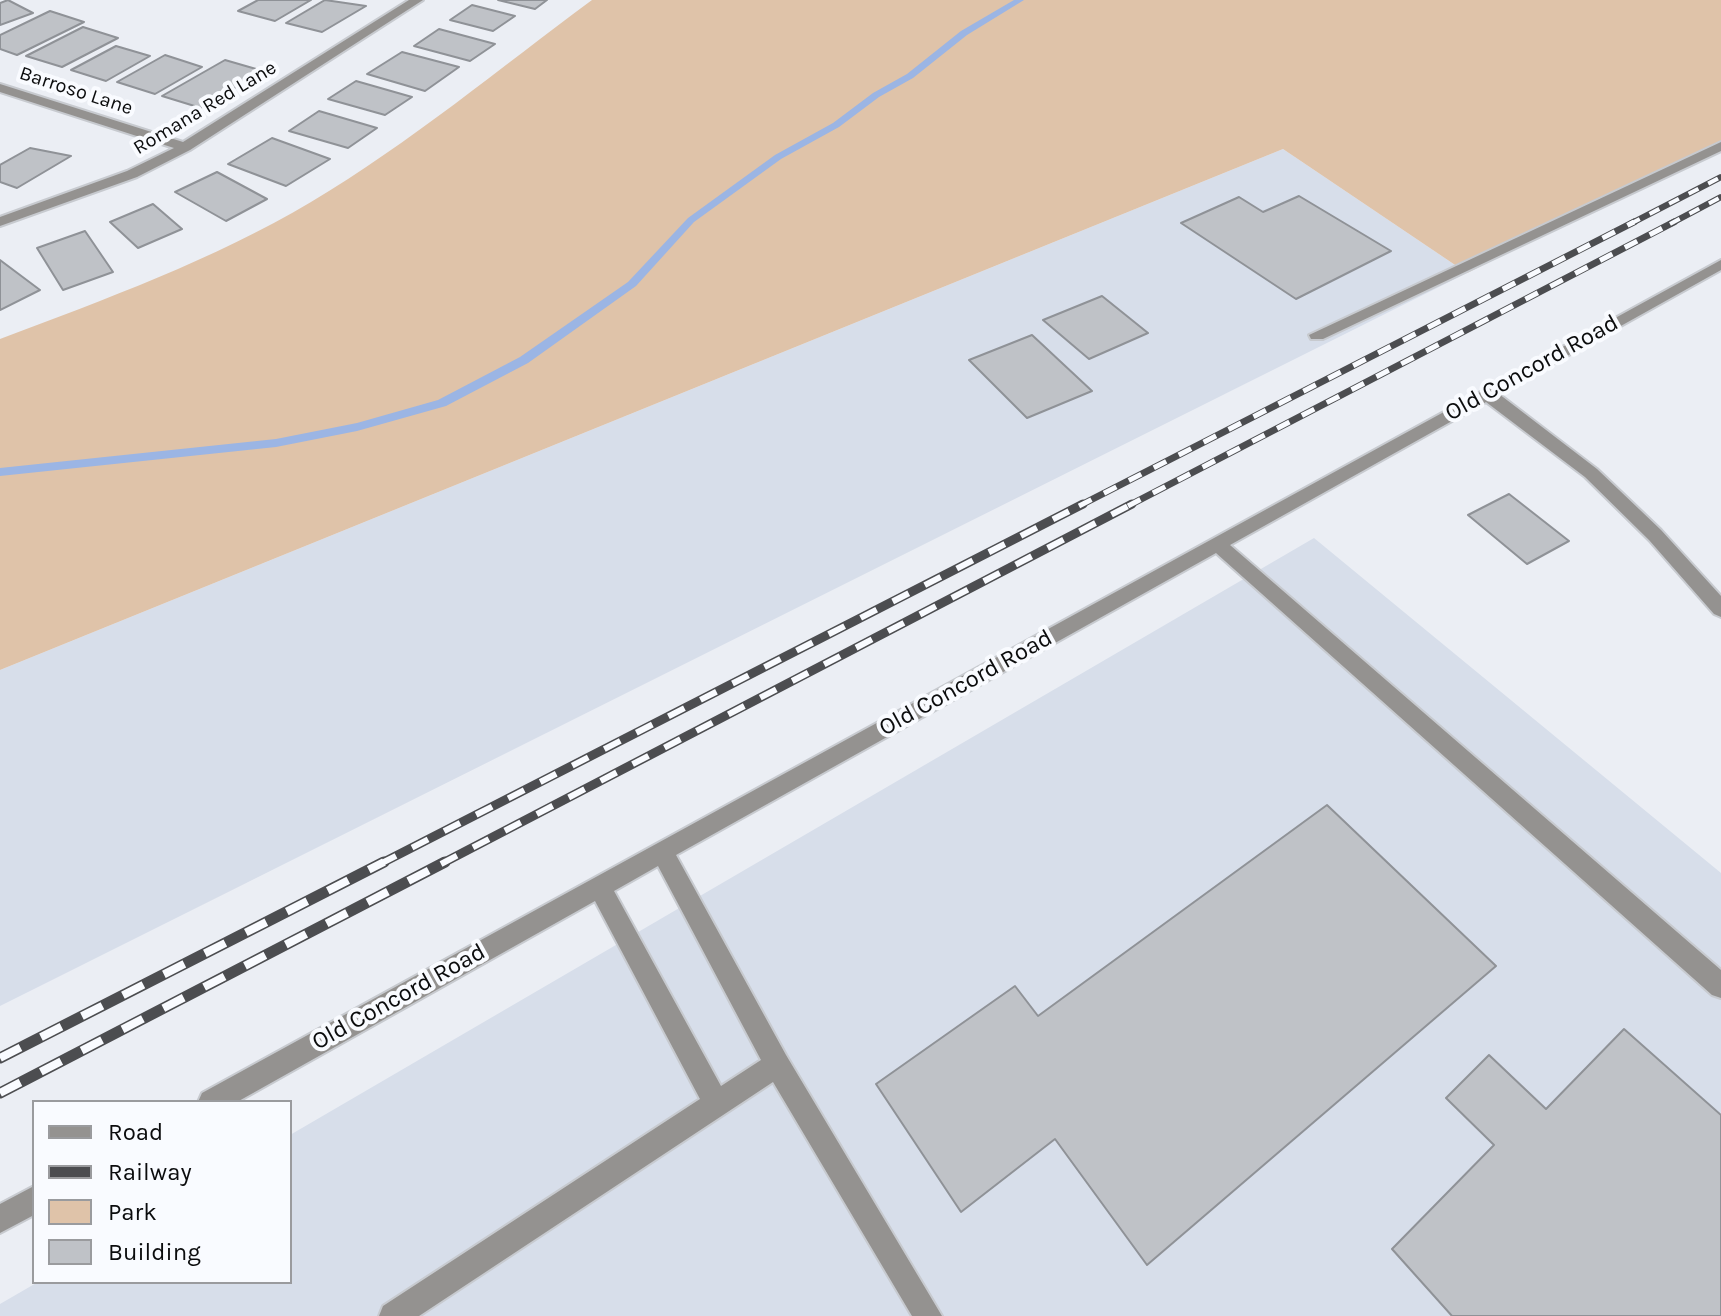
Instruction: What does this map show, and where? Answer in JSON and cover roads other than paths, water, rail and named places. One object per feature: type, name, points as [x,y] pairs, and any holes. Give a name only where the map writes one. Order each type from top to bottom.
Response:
[{"type":"street","name":"Romana Red Lane","points":[[0,222],[132,174],[185,147],[417,0]]},
{"type":"street","name":"Barroso Lane","points":[[0,88],[185,147]]},
{"type":"street","points":[[1317,335],[1721,146]]},
{"type":"street","name":"Old Concord Road","points":[[215,1100],[1721,264]]},
{"type":"street","points":[[1486,393],[1591,473],[1655,535],[1721,609]]},
{"type":"street","points":[[1216,543],[1721,986]]},
{"type":"street","points":[[662,851],[777,1064],[928,1316]]},
{"type":"street","points":[[599,886],[716,1103]]},
{"type":"street","points":[[393,1316],[777,1064]]},
{"type":"street","points":[[0,1219],[32,1201]]},
{"type":"waterway","points":[[0,472],[276,443],[357,427],[442,403],[524,360],[632,284],[691,220],[778,157],[836,125],[876,95],[910,76],[964,33],[1020,0]]},
{"type":"railway","points":[[1630,224],[1721,177]]},
{"type":"railway","points":[[1670,224],[1721,197]]},
{"type":"railway","points":[[1079,506],[1634,222]]},
{"type":"railway","points":[[1128,506],[1674,222]]},
{"type":"railway","points":[[380,864],[1083,504]]},
{"type":"railway","points":[[441,864],[1132,504]]},
{"type":"railway","points":[[0,1058],[384,862]]},
{"type":"railway","points":[[0,1093],[445,862]]}]
